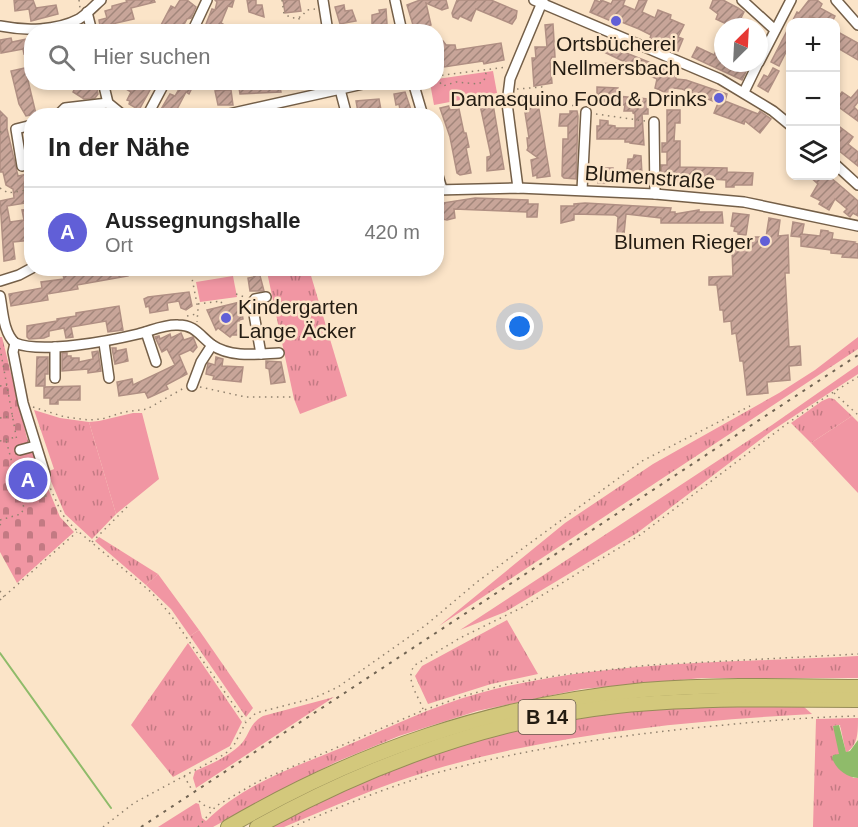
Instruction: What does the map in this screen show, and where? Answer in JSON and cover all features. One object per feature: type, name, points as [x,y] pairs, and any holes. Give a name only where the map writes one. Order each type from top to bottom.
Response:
[{"type":"highway","name":"B 14","points":[[228,827],[308,783],[363,758],[476,719],[510,710],[646,690],[728,687],[858,687]]},
{"type":"highway","name":"B 14","points":[[257,827],[341,784],[404,757],[530,720],[658,702],[756,699],[858,700]]},
{"type":"street","points":[[65,24],[87,12],[101,0]]},
{"type":"street","points":[[196,24],[207,0]]},
{"type":"street","points":[[395,0],[400,24]]},
{"type":"street","points":[[742,0],[775,30]]},
{"type":"street","points":[[768,44],[791,0]]},
{"type":"street","points":[[836,0],[858,25]]},
{"type":"street","points":[[518,188],[507,90],[540,1],[692,66],[744,92],[786,122]]},
{"type":"street","points":[[324,4],[327,24]]},
{"type":"street","points":[[87,12],[90,24]]},
{"type":"street","points":[[0,26],[24,29]]},
{"type":"street","points":[[744,92],[754,72]]},
{"type":"street","points":[[105,90],[108,103],[114,108]]},
{"type":"street","points":[[151,108],[161,90]]},
{"type":"street","points":[[254,108],[324,90]]},
{"type":"street","points":[[340,90],[345,108]]},
{"type":"street","points":[[415,90],[421,108]]},
{"type":"street","points":[[64,108],[108,103]]},
{"type":"street","points":[[271,104],[272,108]]},
{"type":"street","points":[[582,190],[586,112]]},
{"type":"street","points":[[654,122],[655,194]]},
{"type":"street","points":[[22,166],[16,129],[24,127]]},
{"type":"street","points":[[840,169],[858,185]]},
{"type":"street","name":"Blumenstraße","points":[[444,190],[518,188],[655,194],[744,202],[858,226]]},
{"type":"street","points":[[0,281],[24,272]]},
{"type":"street","points":[[0,296],[10,339],[20,346],[55,347],[104,343],[172,325],[189,326],[196,329],[212,345],[229,352],[279,353]]},
{"type":"street","points":[[261,354],[252,303],[255,299],[266,297]]},
{"type":"street","points":[[146,332],[156,362]]},
{"type":"street","points":[[104,343],[109,378]]},
{"type":"street","points":[[15,344],[13,352],[23,403],[45,474]]},
{"type":"street","points":[[192,386],[201,362],[212,345]]},
{"type":"street","points":[[55,347],[55,378]]},
{"type":"street","points":[[20,450],[35,446]]},
{"type":"path","points":[[282,0],[284,14],[292,18],[324,4]]},
{"type":"path","points":[[298,17],[299,24]]},
{"type":"path","points":[[444,76],[515,66]]},
{"type":"path","points":[[444,86],[456,82],[478,84],[484,81],[487,69]]},
{"type":"path","points":[[507,90],[542,87],[550,104],[581,106],[586,112],[654,122]]},
{"type":"path","points":[[0,188],[8,192],[24,190]]},
{"type":"path","points":[[191,276],[197,304],[196,329]]},
{"type":"path","points":[[197,304],[221,301],[223,308]]},
{"type":"path","points":[[0,348],[20,450]]},
{"type":"path","points":[[424,710],[410,677],[411,669],[415,665],[460,638],[523,607],[640,535],[788,423],[858,377]]},
{"type":"path","points":[[0,386],[8,384]]},
{"type":"path","points":[[23,403],[65,417],[89,420],[102,419],[124,412],[147,410],[185,387],[192,386],[246,397],[291,397]]},
{"type":"path","points":[[834,393],[858,415]]},
{"type":"path","points":[[103,827],[134,803],[225,754],[234,745],[246,722],[256,713],[314,698],[338,687],[426,625],[477,582],[642,461],[750,406]]},
{"type":"path","points":[[0,418],[14,416]]},
{"type":"path","points":[[0,441],[16,437]]},
{"type":"path","points":[[0,520],[21,514],[24,504],[6,440]]},
{"type":"path","points":[[45,474],[62,514],[78,531],[151,592],[170,614],[246,722]]},
{"type":"path","points":[[17,479],[22,478]]},
{"type":"path","points":[[19,486],[27,484]]},
{"type":"path","points":[[92,542],[129,505]]},
{"type":"path","points":[[0,524],[2,529]]},
{"type":"path","points":[[0,600],[78,531]]},
{"type":"path","points":[[0,591],[4,597]]},
{"type":"path","points":[[292,827],[362,798],[435,774],[517,753],[616,735],[817,717],[858,716]]},
{"type":"path","points":[[184,775],[192,790]]},
{"type":"path","points":[[198,827],[216,806],[210,808],[199,801]]},
{"type":"green space","points":[[493,71],[497,93],[434,105],[431,90],[444,90],[444,78]]},
{"type":"green space","points":[[233,276],[237,297],[200,302],[196,282]]},
{"type":"green space","points":[[268,276],[311,276],[347,396],[300,414],[294,399]]},
{"type":"green space","points":[[0,337],[2,337],[27,438],[60,517],[74,532],[17,583],[0,552]]},
{"type":"green space","points":[[858,337],[858,349],[439,626],[565,523],[653,464],[779,393],[815,370]]},
{"type":"green space","points":[[858,365],[858,374],[773,430],[637,533],[505,612],[460,630],[772,425]]},
{"type":"green space","points":[[829,398],[834,399],[852,416],[811,443],[791,423]]},
{"type":"green space","points":[[34,410],[60,418],[89,422],[116,514],[92,539],[65,514],[47,472],[54,469]]},
{"type":"green space","points":[[142,413],[159,479],[116,514],[89,422]]},
{"type":"green space","points":[[852,416],[858,422],[858,493],[811,443]]},
{"type":"green space","points":[[99,537],[158,574],[146,585],[95,541]]},
{"type":"green space","points":[[158,574],[199,630],[190,636],[171,609],[146,585]]},
{"type":"green space","points":[[507,620],[538,674],[491,684],[428,704],[415,676],[422,666]]},
{"type":"green space","points":[[199,630],[253,708],[246,717],[190,636]]},
{"type":"green space","points":[[188,643],[242,722],[230,746],[173,777],[131,725]]},
{"type":"green space","points":[[858,656],[858,678],[702,678],[582,689],[477,711],[399,736],[336,762],[213,827],[158,827],[196,803],[199,804],[202,818],[206,821],[236,797],[269,778],[427,711],[480,693],[526,682],[620,669],[715,662]]},
{"type":"green space","points":[[334,697],[196,788],[193,778],[195,771],[237,748],[255,722],[263,716]]},
{"type":"green space","points":[[705,706],[803,706],[812,714],[667,725],[523,747],[429,771],[374,790],[284,827],[268,827],[350,787],[391,770],[475,741],[562,720],[631,710]]},
{"type":"green space","points":[[858,718],[855,742],[846,753],[840,725],[833,726],[853,778],[858,778],[858,827],[813,827],[816,719]]},
{"type":"shaded area","points":[[839,725],[846,752],[850,751],[858,740],[858,778],[842,772],[832,758],[833,755],[839,754],[833,726]]},
{"type":"building","points":[[14,0],[33,0],[36,8],[56,5],[58,14],[31,21],[29,9],[15,11]]},
{"type":"building","points":[[126,0],[154,0],[155,2],[131,8],[134,19],[100,24],[99,20],[107,18],[105,11],[112,9],[112,6],[127,2]]},
{"type":"building","points":[[180,0],[187,0],[196,7],[191,18],[187,19],[184,24],[162,24],[171,6],[175,8]]},
{"type":"building","points":[[215,0],[234,0],[232,7],[228,6],[221,23],[223,24],[206,24],[212,9],[215,10],[217,2]]},
{"type":"building","points":[[247,0],[256,0],[256,5],[262,5],[264,17],[249,12]]},
{"type":"building","points":[[283,0],[299,0],[301,11],[285,13]]},
{"type":"building","points":[[420,0],[446,0],[448,8],[442,10],[426,3],[431,24],[413,24],[407,5]]},
{"type":"building","points":[[457,0],[491,0],[517,11],[516,18],[512,24],[476,9],[471,21],[460,16],[458,19],[453,17],[452,13]]},
{"type":"building","points":[[595,0],[611,4],[613,0],[625,0],[623,5],[635,10],[639,0],[647,0],[642,12],[655,18],[658,10],[671,15],[670,19],[684,25],[678,37],[683,39],[678,51],[650,38],[651,35],[639,29],[619,21],[618,24],[590,12]]},
{"type":"building","points":[[713,0],[723,0],[744,12],[741,18],[716,18],[718,14],[710,8]]},
{"type":"building","points":[[809,0],[817,0],[822,4],[820,8],[835,16],[834,18],[810,16],[809,18],[794,18],[797,12],[799,13]]},
{"type":"building","points":[[344,5],[345,11],[352,10],[356,21],[340,24],[335,7]]},
{"type":"building","points":[[386,9],[387,24],[372,24],[372,15],[380,13],[379,10]]},
{"type":"building","points":[[553,24],[555,57],[552,57],[550,61],[552,83],[534,86],[532,58],[536,58],[535,47],[547,47],[545,25]]},
{"type":"building","points":[[786,33],[786,52],[779,66],[771,62]]},
{"type":"building","points":[[840,33],[858,43],[858,60],[840,49]]},
{"type":"building","points":[[11,38],[12,42],[24,40],[24,54],[23,49],[1,53],[0,40]]},
{"type":"building","points":[[444,42],[446,45],[455,45],[456,50],[501,43],[504,60],[484,64],[483,61],[444,67]]},
{"type":"building","points":[[604,44],[676,73],[676,79],[686,80],[727,94],[725,101],[758,114],[760,111],[771,119],[760,133],[745,121],[744,124],[714,113],[718,103],[682,89],[674,88],[671,95],[655,88],[657,79],[627,65],[623,74],[598,64],[598,71],[588,71],[588,64],[627,63],[604,52]]},
{"type":"building","points":[[697,47],[714,55],[714,67],[692,57]]},
{"type":"building","points":[[24,68],[24,90],[30,90],[35,108],[24,108],[24,113],[19,104],[11,71]]},
{"type":"building","points":[[773,68],[779,71],[768,92],[758,86],[764,75],[768,77]]},
{"type":"building","points":[[725,72],[746,72],[742,80]]},
{"type":"building","points":[[597,87],[618,88],[617,96],[648,99],[648,114],[642,114],[644,145],[625,142],[625,139],[597,139],[597,126],[600,126],[600,120],[608,121],[608,125],[615,126],[615,128],[635,128],[635,114],[633,111],[624,111],[625,105],[597,104]]},
{"type":"building","points":[[74,90],[97,90],[98,94],[95,98],[84,99],[73,92]]},
{"type":"building","points":[[128,90],[150,90],[140,108],[129,104],[130,101],[127,100],[131,92]]},
{"type":"building","points":[[178,90],[191,90],[189,94],[186,92],[178,108],[162,108],[170,94],[175,96]]},
{"type":"building","points":[[231,90],[233,105],[218,105],[215,91]]},
{"type":"building","points":[[239,90],[281,90],[281,92],[240,94]]},
{"type":"building","points":[[858,90],[858,102],[854,107],[858,111],[858,121],[840,108],[842,92],[851,98]]},
{"type":"building","points":[[405,92],[410,108],[400,108],[399,104],[396,105],[394,94]]},
{"type":"building","points":[[537,97],[550,176],[537,178],[537,175],[533,176],[531,160],[538,158],[527,150],[527,138],[529,138],[523,100]]},
{"type":"building","points":[[492,98],[504,169],[487,171],[487,157],[491,156],[480,105],[486,104],[485,99]]},
{"type":"building","points":[[379,99],[381,108],[357,108],[356,101]]},
{"type":"building","points":[[449,106],[450,110],[459,109],[469,147],[466,148],[471,173],[460,175],[457,173],[444,120],[444,108],[440,108]]},
{"type":"building","points":[[667,110],[680,110],[680,123],[675,123],[674,141],[680,141],[680,167],[727,168],[727,172],[753,173],[752,185],[726,187],[726,180],[711,178],[683,180],[683,184],[662,182],[661,165],[667,165],[667,152],[662,152],[662,143],[667,143]]},
{"type":"building","points":[[0,111],[7,118],[7,129],[18,176],[24,175],[24,203],[7,206],[10,222],[24,220],[24,241],[13,242],[15,259],[4,261],[0,201],[14,198],[13,189],[6,185],[3,172],[0,172]]},
{"type":"building","points":[[570,111],[577,111],[578,116],[576,179],[562,176],[563,139],[568,139],[568,126],[559,126],[560,114],[570,114]]},
{"type":"building","points":[[840,127],[853,137],[848,144],[858,152],[858,166],[840,152]]},
{"type":"building","points":[[634,155],[641,156],[642,175],[630,175],[630,169],[627,169],[628,159],[633,159]]},
{"type":"building","points":[[595,168],[613,168],[613,183],[598,183]]},
{"type":"building","points":[[814,180],[836,182],[858,201],[858,216],[853,213],[850,217],[844,212],[847,209],[835,199],[829,210],[819,204],[821,201],[811,196],[818,184]]},
{"type":"building","points":[[475,198],[528,200],[528,204],[538,204],[537,217],[527,217],[527,212],[454,209],[455,218],[447,220],[444,219],[444,203]]},
{"type":"building","points":[[585,203],[671,208],[670,212],[675,212],[675,214],[699,210],[699,212],[722,212],[723,223],[661,223],[661,218],[626,214],[624,234],[617,233],[618,217],[615,215],[574,214],[574,220],[561,223],[561,206]]},
{"type":"building","points":[[733,213],[749,215],[746,235],[738,234],[734,231],[735,227],[731,226]]},
{"type":"building","points":[[769,218],[780,220],[778,236],[788,235],[789,273],[785,273],[789,347],[800,346],[801,365],[789,366],[790,380],[767,382],[768,393],[747,395],[743,361],[740,361],[736,333],[732,334],[731,321],[724,322],[717,285],[709,285],[709,277],[733,276],[732,250],[749,249],[749,237],[766,237]]},
{"type":"building","points":[[793,222],[804,224],[802,234],[820,236],[821,230],[828,231],[833,233],[832,239],[855,242],[858,244],[858,258],[842,257],[843,254],[831,253],[831,250],[801,246],[801,237],[791,236]]},
{"type":"building","points":[[63,276],[128,276],[77,285],[78,289],[47,294],[48,300],[11,306],[9,294],[42,288],[41,282],[64,279]]},
{"type":"building","points":[[260,276],[264,291],[250,291],[248,278]]},
{"type":"building","points":[[189,292],[192,306],[186,310],[181,308],[179,301],[167,303],[168,310],[150,313],[149,306],[146,307],[144,299],[148,297]]},
{"type":"building","points":[[240,302],[243,319],[239,320],[242,335],[230,337],[218,328],[216,330],[207,310]]},
{"type":"building","points":[[119,306],[123,330],[108,332],[106,321],[71,327],[73,337],[66,338],[64,328],[49,331],[49,336],[44,338],[29,339],[27,337],[27,326],[76,316],[76,313]]},
{"type":"building","points":[[181,333],[184,340],[193,337],[197,347],[193,352],[190,350],[179,355],[187,374],[166,385],[168,389],[148,398],[145,392],[119,396],[117,382],[132,379],[133,385],[175,365],[167,349],[162,352],[155,337],[159,336],[160,339],[170,334],[171,338]]},
{"type":"building","points":[[112,348],[116,348],[116,351],[126,349],[128,361],[115,364]]},
{"type":"building","points":[[98,351],[101,371],[88,373],[88,369],[62,371],[62,353],[67,353],[67,356],[71,358],[79,358],[79,362],[93,359],[92,352]]},
{"type":"building","points":[[37,357],[48,357],[45,386],[36,386]]},
{"type":"building","points":[[216,357],[223,359],[222,366],[243,367],[241,382],[213,379],[214,376],[206,374],[208,363],[215,365]]},
{"type":"building","points":[[266,361],[281,362],[285,382],[271,384]]},
{"type":"building","points":[[80,386],[80,400],[58,400],[58,404],[50,404],[50,398],[44,398],[44,387]]},
{"type":"building","points":[[31,462],[36,480],[37,482],[42,481],[46,496],[36,499],[35,494],[26,495],[18,466]]},
{"type":"waterway","points":[[0,653],[111,808]]},
{"type":"railway","points":[[141,827],[858,355]]},
{"type":"place","name":"Ortsbücherei Nellmersbach","points":[[616,21]]},
{"type":"place","name":"Damasquino Food & Drinks","points":[[719,98]]},
{"type":"place","name":"Blumen Rieger","points":[[765,241]]},
{"type":"place","name":"Kindergarten Lange Äcker","points":[[226,318]]},
{"type":"place","name":"Aussegnungshalle","points":[[28,480]]}]
